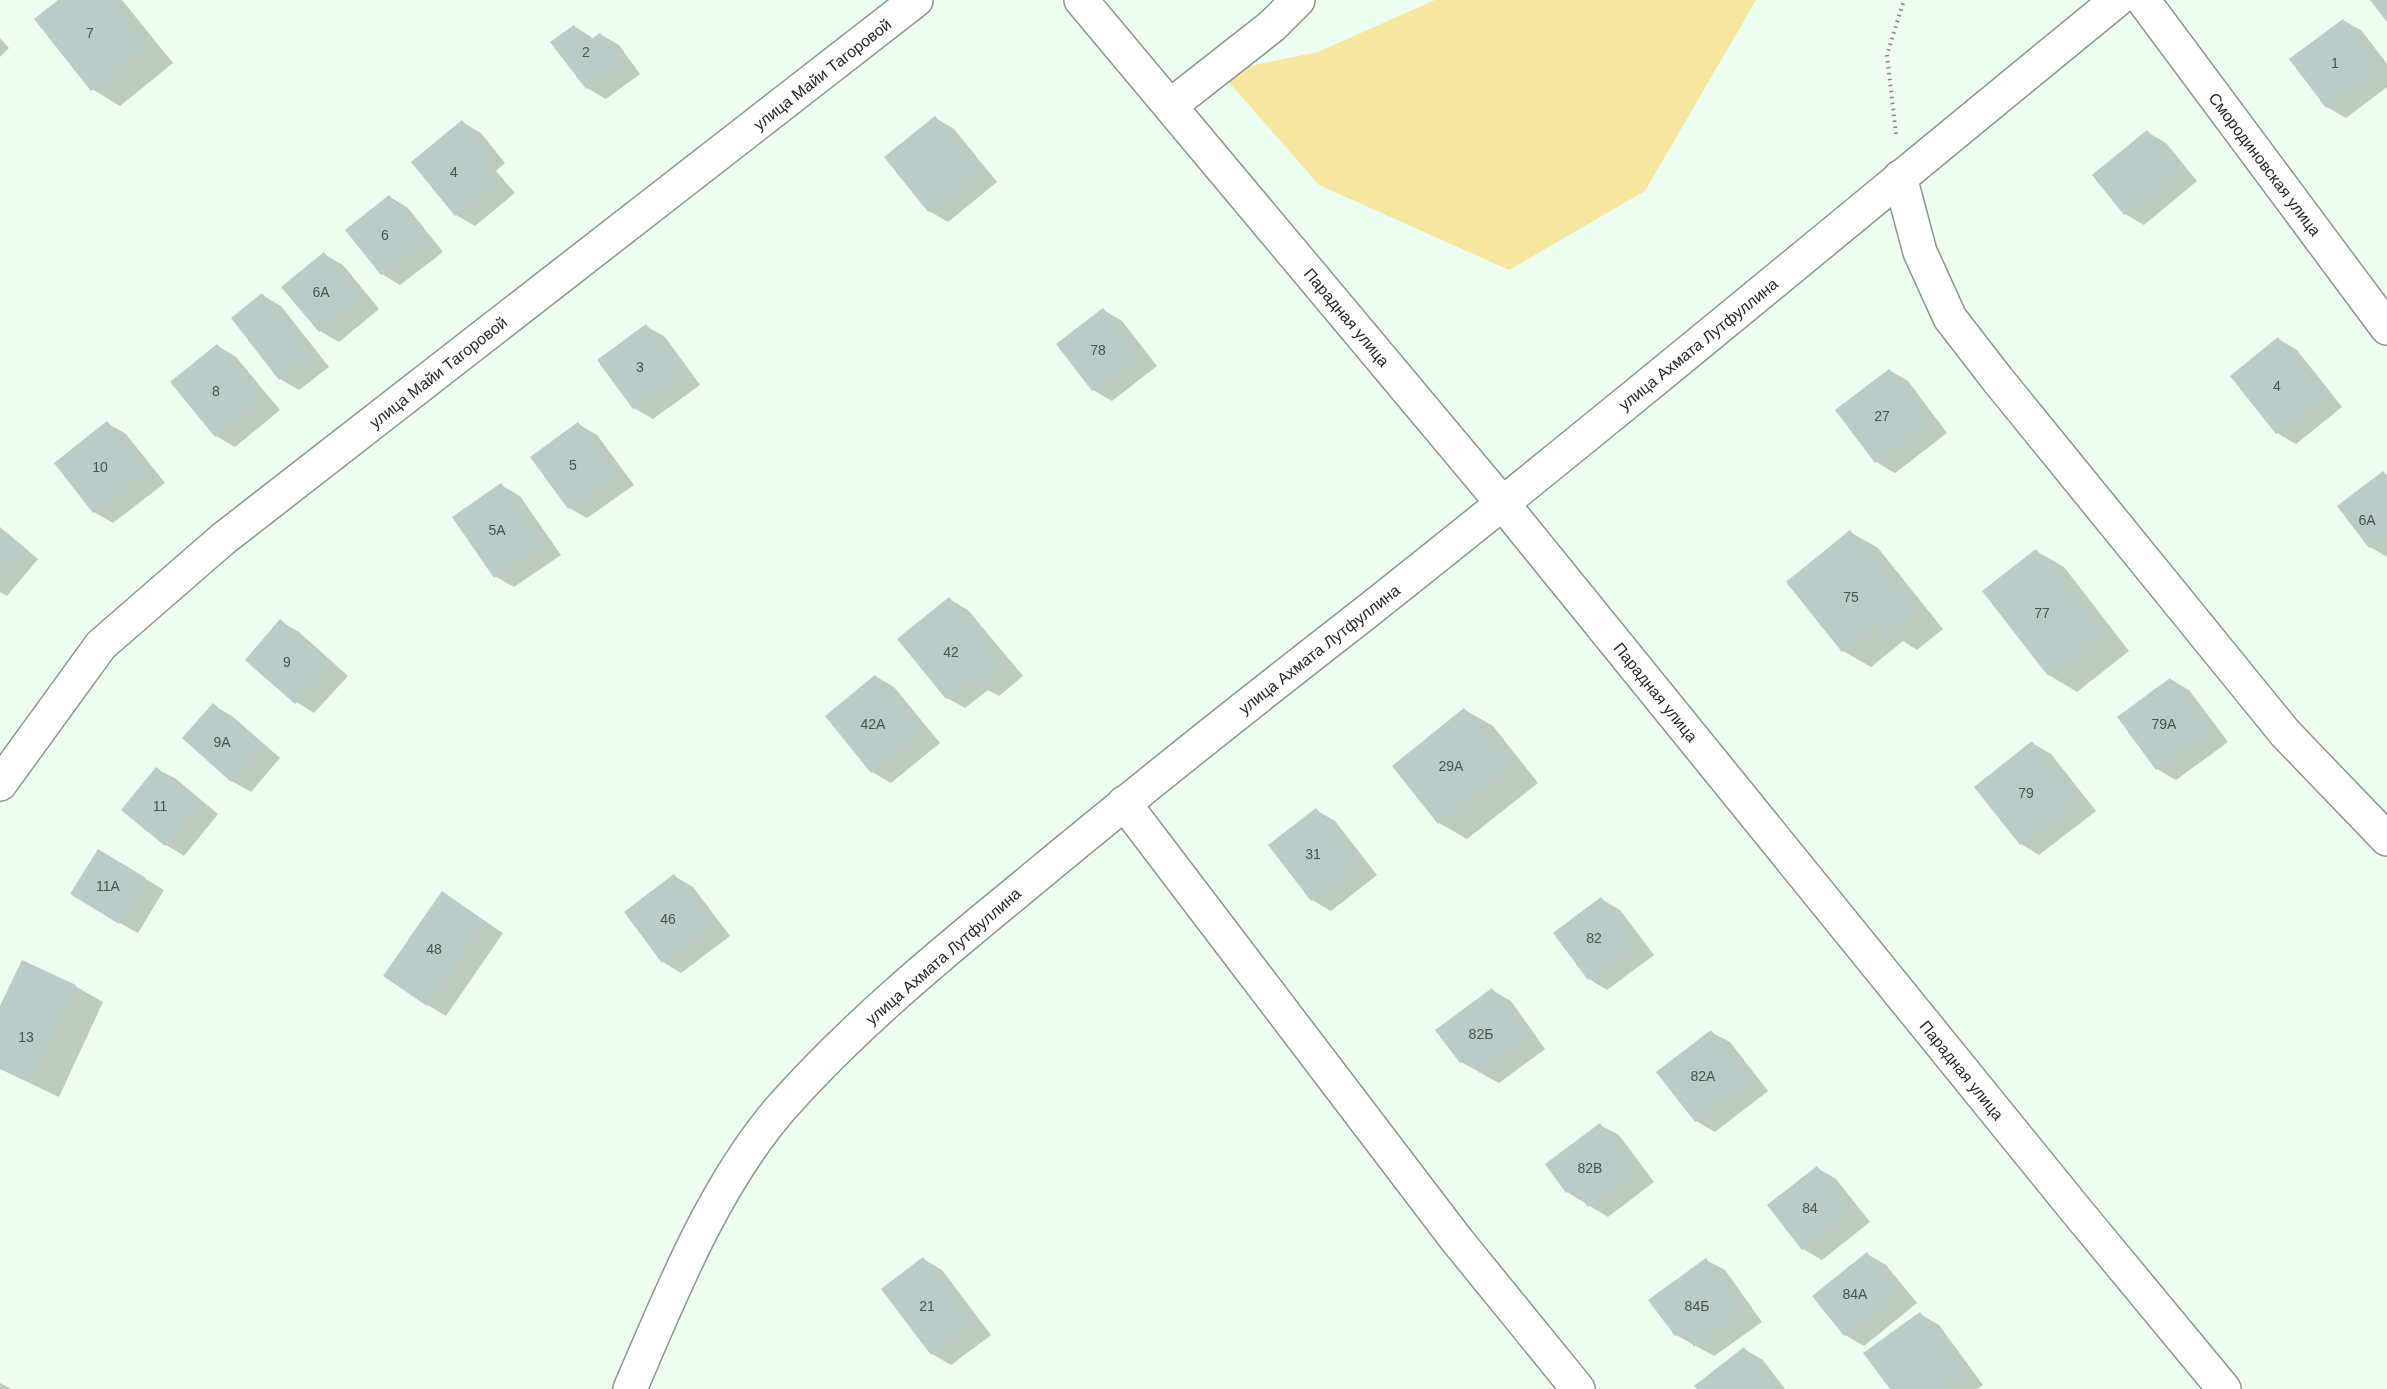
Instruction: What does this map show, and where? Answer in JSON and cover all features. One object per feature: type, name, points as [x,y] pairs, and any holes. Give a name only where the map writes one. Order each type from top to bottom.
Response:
[{"type":"street","name":"улица Майи Тагоровой","points":[[0,784],[101,645],[214,547],[916,0]]},
{"type":"street","name":"Парадная улица","points":[[1081,0],[1503,504],[2075,1209],[2224,1389]]},
{"type":"street","points":[[1170,106],[1272,26],[1298,0]]},
{"type":"street","name":"улица Ахмата Лутфуллина","points":[[630,1389],[671,1293],[735,1168],[780,1110],[838,1049],[940,956],[1124,803],[1503,504],[2117,0]]},
{"type":"street","name":"Смородиновская улица","points":[[2143,0],[2387,328]]},
{"type":"street","points":[[1900,177],[1920,252],[1950,318],[2285,732],[2387,839]]},
{"type":"street","points":[[1124,803],[1456,1239],[1578,1389]]},
{"type":"path","points":[[1900,177],[1887,55],[1904,0]]},
{"type":"shaded area","points":[[1435,0],[1756,0],[1645,191],[1509,270],[1319,185],[1220,72],[1318,52]]},
{"type":"building","points":[[58,0],[108,0],[146,47],[91,91],[34,19]]},
{"type":"building","points":[[2370,0],[2387,0],[2387,22]]},
{"type":"building","points":[[2343,19],[2380,68],[2326,108],[2289,59]]},
{"type":"building","points":[[574,25],[587,42],[600,33],[622,62],[586,89],[550,42]]},
{"type":"building","points":[[935,116],[979,171],[928,212],[884,157]]},
{"type":"building","points":[[462,120],[488,152],[478,159],[497,182],[455,216],[411,162]]},
{"type":"building","points":[[2147,130],[2180,170],[2124,215],[2092,175]]},
{"type":"building","points":[[389,195],[425,240],[381,275],[345,230]]},
{"type":"building","points":[[324,252],[361,297],[319,332],[281,287]]},
{"type":"building","points":[[262,293],[311,355],[279,380],[231,318]]},
{"type":"building","points":[[1103,308],[1139,355],[1092,391],[1056,344]]},
{"type":"building","points":[[646,324],[682,373],[633,409],[597,360]]},
{"type":"building","points":[[2278,337],[2324,396],[2276,434],[2230,376]]},
{"type":"building","points":[[217,344],[262,399],[215,437],[170,382]]},
{"type":"building","points":[[1889,369],[1930,422],[1875,463],[1835,410]]},
{"type":"building","points":[[107,421],[147,472],[93,513],[54,463]]},
{"type":"building","points":[[578,422],[616,474],[568,509],[530,457]]},
{"type":"building","points":[[2383,471],[2387,476],[2387,534],[2369,548],[2337,506]]},
{"type":"building","points":[[501,483],[543,544],[494,578],[452,517]]},
{"type":"building","points":[[0,530],[21,547],[0,571]]},
{"type":"building","points":[[1850,530],[1916,613],[1888,635],[1879,623],[1842,652],[1786,582]]},
{"type":"building","points":[[2036,549],[2102,634],[2048,676],[1982,591]]},
{"type":"building","points":[[949,597],[1005,665],[979,686],[972,677],[946,699],[897,639]]},
{"type":"building","points":[[280,619],[330,664],[295,704],[245,660]]},
{"type":"building","points":[[875,675],[922,732],[871,773],[825,716]]},
{"type":"building","points":[[2170,678],[2210,731],[2156,770],[2117,717]]},
{"type":"building","points":[[213,703],[262,746],[231,782],[182,738]]},
{"type":"building","points":[[1464,708],[1511,766],[1438,824],[1392,766]]},
{"type":"building","points":[[2032,741],[2078,800],[2020,845],[1974,787]]},
{"type":"building","points":[[156,767],[200,803],[165,846],[121,810]]},
{"type":"building","points":[[1316,808],[1359,863],[1311,901],[1268,845]]},
{"type":"building","points":[[98,849],[146,878],[119,924],[70,894]]},
{"type":"building","points":[[674,874],[712,925],[662,963],[624,912]]},
{"type":"building","points":[[442,891],[485,921],[427,1006],[383,976]]},
{"type":"building","points":[[1601,897],[1636,944],[1588,980],[1553,933]]},
{"type":"building","points":[[22,960],[76,985],[31,1082],[0,1068],[0,1006]]},
{"type":"building","points":[[1492,988],[1528,1037],[1479,1073],[1468,1058],[1460,1063],[1435,1030]]},
{"type":"building","points":[[1711,1030],[1750,1080],[1695,1122],[1656,1072]]},
{"type":"building","points":[[1600,1123],[1636,1171],[1588,1207],[1574,1188],[1566,1193],[1545,1164]]},
{"type":"building","points":[[1817,1166],[1852,1210],[1802,1250],[1767,1205]]},
{"type":"building","points":[[1867,1252],[1899,1292],[1844,1336],[1812,1296]]},
{"type":"building","points":[[923,1257],[973,1323],[931,1355],[881,1289]]},
{"type":"building","points":[[1706,1258],[1744,1310],[1694,1347],[1682,1330],[1675,1336],[1648,1300]]},
{"type":"building","points":[[1920,1312],[1965,1374],[1944,1389],[1890,1389],[1863,1353]]},
{"type":"building","points":[[1744,1347],[1776,1389],[1697,1389],[1694,1386]]}]
